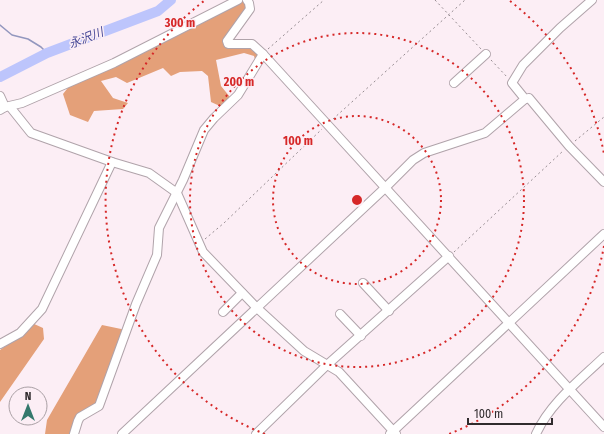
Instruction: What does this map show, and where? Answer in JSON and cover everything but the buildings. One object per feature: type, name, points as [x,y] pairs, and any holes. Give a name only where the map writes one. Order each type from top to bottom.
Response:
[{"type":"street","points":[[5,109],[114,63],[238,0]]},
{"type":"street","points":[[247,0],[250,3],[250,9],[227,41],[228,44],[252,44],[263,54],[604,426]]},
{"type":"street","points":[[525,99],[512,83],[523,65],[560,28],[592,0]]},
{"type":"street","points":[[74,434],[80,417],[98,406],[136,304],[158,255],[159,228],[177,193],[204,130],[238,95],[263,54]]},
{"type":"street","points":[[454,83],[486,54]]},
{"type":"street","points":[[0,96],[5,109],[31,133],[112,162],[149,173],[177,193],[203,252],[257,308],[304,351],[339,372],[393,433],[604,234]]},
{"type":"street","points":[[122,434],[413,160],[424,153],[485,134],[525,99],[529,98],[569,146],[604,182]]},
{"type":"street","points":[[0,344],[20,333],[42,308],[112,162]]},
{"type":"street","points":[[256,434],[327,365],[449,256]]},
{"type":"street","points":[[363,283],[389,311]]},
{"type":"street","points":[[223,312],[242,293]]},
{"type":"street","points":[[340,314],[361,336]]},
{"type":"street","points":[[536,434],[542,420],[570,389],[604,357]]},
{"type":"path","points":[[263,54],[324,0]]},
{"type":"path","points":[[435,0],[512,83]]},
{"type":"path","points":[[199,244],[224,223],[327,124],[465,0]]},
{"type":"path","points":[[449,256],[569,146],[604,117]]},
{"type":"shaded area","points":[[244,0],[247,8],[225,40],[249,46],[260,53],[256,63],[254,56],[244,53],[216,60],[221,86],[230,97],[222,107],[211,102],[208,76],[202,71],[180,72],[171,76],[163,68],[127,83],[116,77],[101,81],[113,98],[128,103],[123,109],[94,111],[88,122],[70,115],[63,94],[74,80]]},
{"type":"shaded area","points":[[32,323],[43,328],[44,339],[11,386],[8,386],[8,391],[0,402],[0,350],[17,338]]},
{"type":"shaded area","points":[[102,325],[126,330],[99,406],[79,415],[72,434],[45,434],[46,426],[48,426],[48,418]]},
{"type":"waterway","name":"永沢川","points":[[0,77],[47,53],[158,11],[171,0]]},
{"type":"waterway","points":[[0,25],[12,35],[28,39],[41,47],[47,53]]}]
